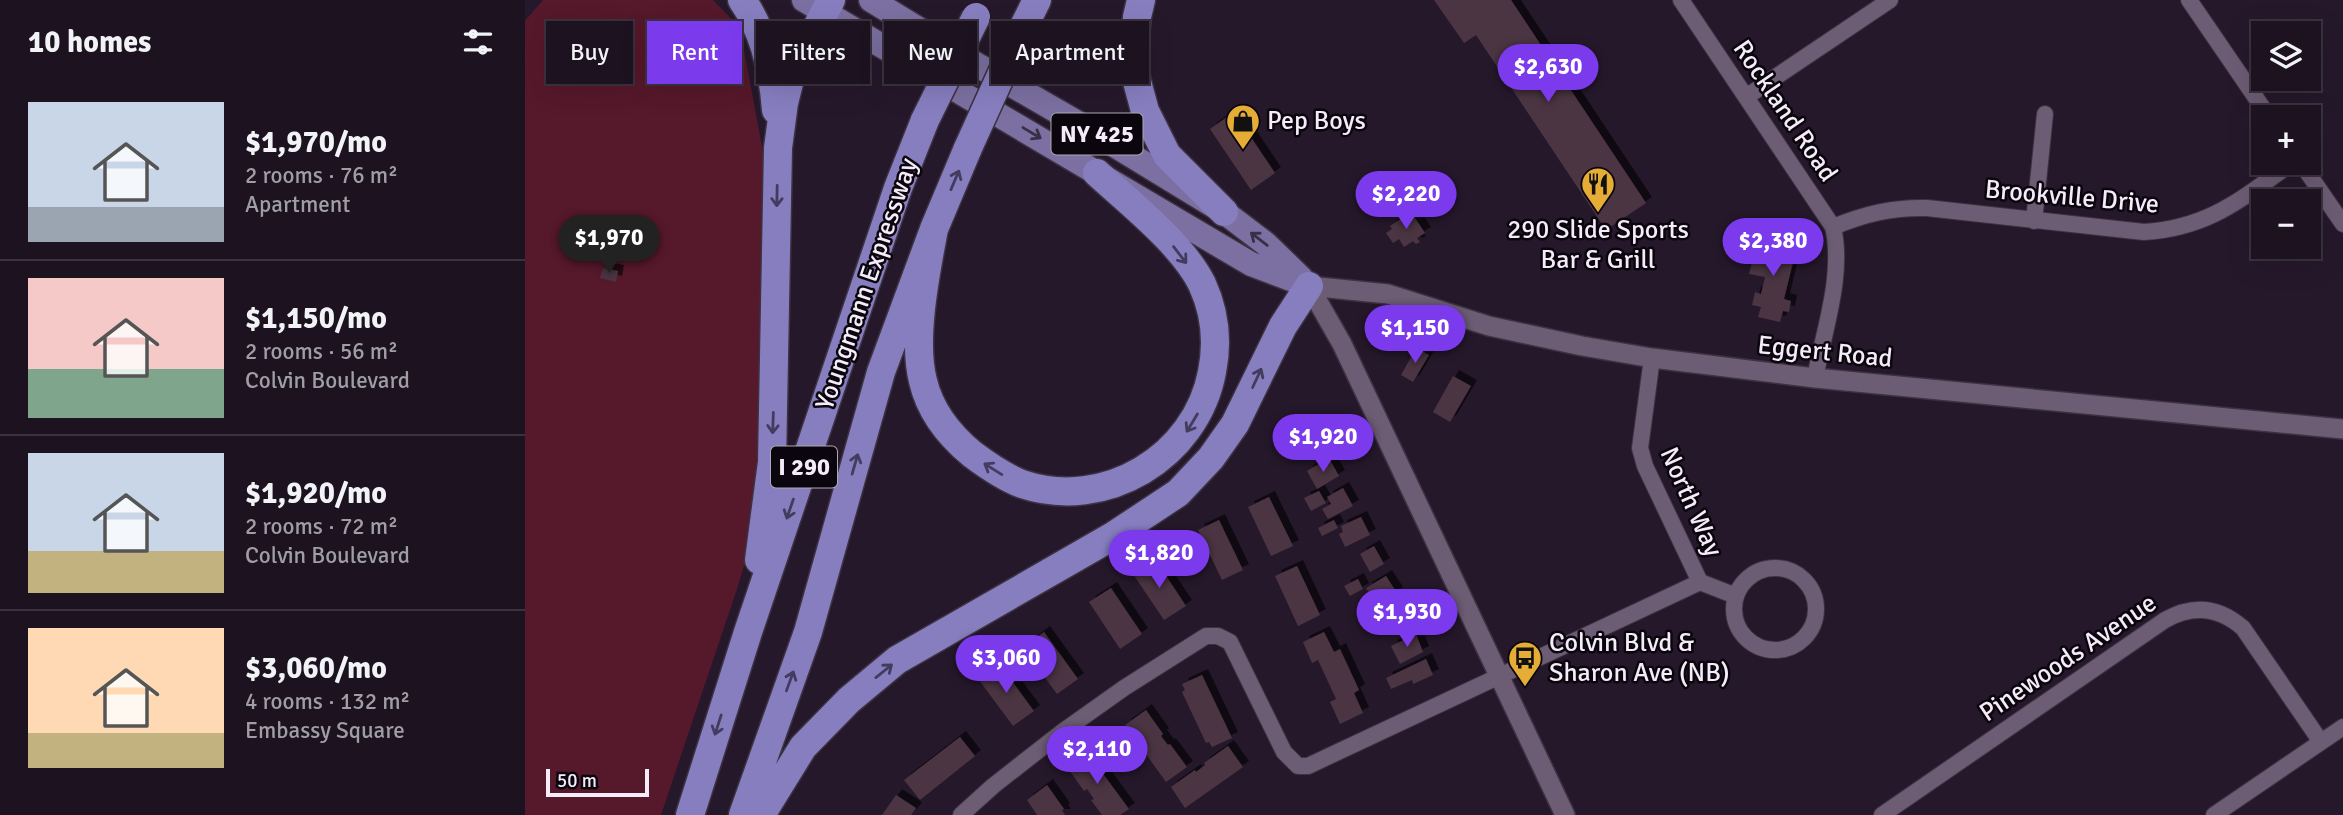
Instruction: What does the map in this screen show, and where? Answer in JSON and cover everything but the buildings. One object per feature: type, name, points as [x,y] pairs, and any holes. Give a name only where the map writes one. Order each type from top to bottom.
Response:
[{"type":"highway","points":[[742,0],[761,39],[771,70],[778,148],[772,462],[748,632]]},
{"type":"highway","name":"Youngmann Expressway","points":[[743,815],[808,632],[881,372],[934,229],[968,148],[1037,0]]},
{"type":"highway","points":[[1141,0],[1132,63],[1145,111],[1167,155],[1224,212]]},
{"type":"highway","points":[[778,148],[790,79],[820,4]]},
{"type":"highway","name":"Youngmann Expressway","points":[[689,815],[898,188],[925,120],[981,8]]},
{"type":"highway","points":[[934,229],[923,292],[920,356],[922,379],[939,419],[966,449],[983,463],[1024,484],[1051,489],[1081,490],[1104,487],[1145,470],[1171,450],[1188,430],[1210,386],[1215,359],[1215,334],[1211,309],[1196,275],[1165,236],[1097,173]]},
{"type":"highway","points":[[761,815],[803,747],[849,700],[897,660],[1113,536],[1178,493],[1211,458],[1235,424],[1283,326],[1309,286]]},
{"type":"main road","name":"NY 425","points":[[871,0],[1224,212],[1266,244],[1309,286]]},
{"type":"main road","name":"NY 425","points":[[820,4],[1097,173]]},
{"type":"main road","points":[[1097,173],[1251,264],[1309,286]]},
{"type":"street","name":"Rockland Road","points":[[1681,0],[1833,227],[1837,265],[1815,378]]},
{"type":"street","points":[[1746,97],[1889,0]]},
{"type":"street","points":[[2189,0],[2261,105]]},
{"type":"street","points":[[2034,221],[2045,114]]},
{"type":"street","name":"Brookville Drive","points":[[1833,227],[1859,216],[1904,207],[2144,232],[2186,227],[2225,210],[2275,175]]},
{"type":"street","points":[[2309,175],[2343,224]]},
{"type":"street","points":[[1309,286],[1342,344],[1565,815]]},
{"type":"street","name":"Eggert Road","points":[[1309,286],[1388,294],[1489,326],[1652,358],[1815,378],[2343,429]]},
{"type":"street","name":"North Way","points":[[1652,358],[1640,448],[1645,466],[1700,582]]},
{"type":"street","points":[[1765,569],[1785,569],[1803,579],[1809,587],[1816,606],[1813,625],[1808,634],[1791,647],[1781,650],[1760,648],[1750,643],[1737,627],[1734,617],[1736,596],[1747,579],[1756,573],[1765,569]]},
{"type":"street","points":[[961,815],[993,786],[1075,722],[1206,636],[1224,638],[1230,642],[1284,752],[1298,765],[1308,766],[1700,582],[1736,596]]},
{"type":"street","name":"Pinewoods Avenue","points":[[1882,815],[2165,620],[2178,612],[2192,609],[2220,612],[2243,628],[2321,742]]},
{"type":"street","points":[[2214,815],[2343,727]]},
{"type":"shaded area","points":[[543,0],[713,0],[733,21],[647,21],[647,84],[742,84],[742,39],[763,152],[763,417],[753,535],[661,815],[525,815],[525,21]]},
{"type":"place","name":"Pep Boys","points":[[1243,151]]},
{"type":"place","name":"290 Slide Sports Bar & Grill","points":[[1598,214]]},
{"type":"place","name":"Colvin Blvd & Sharon Ave (NB)","points":[[1525,688]]}]
